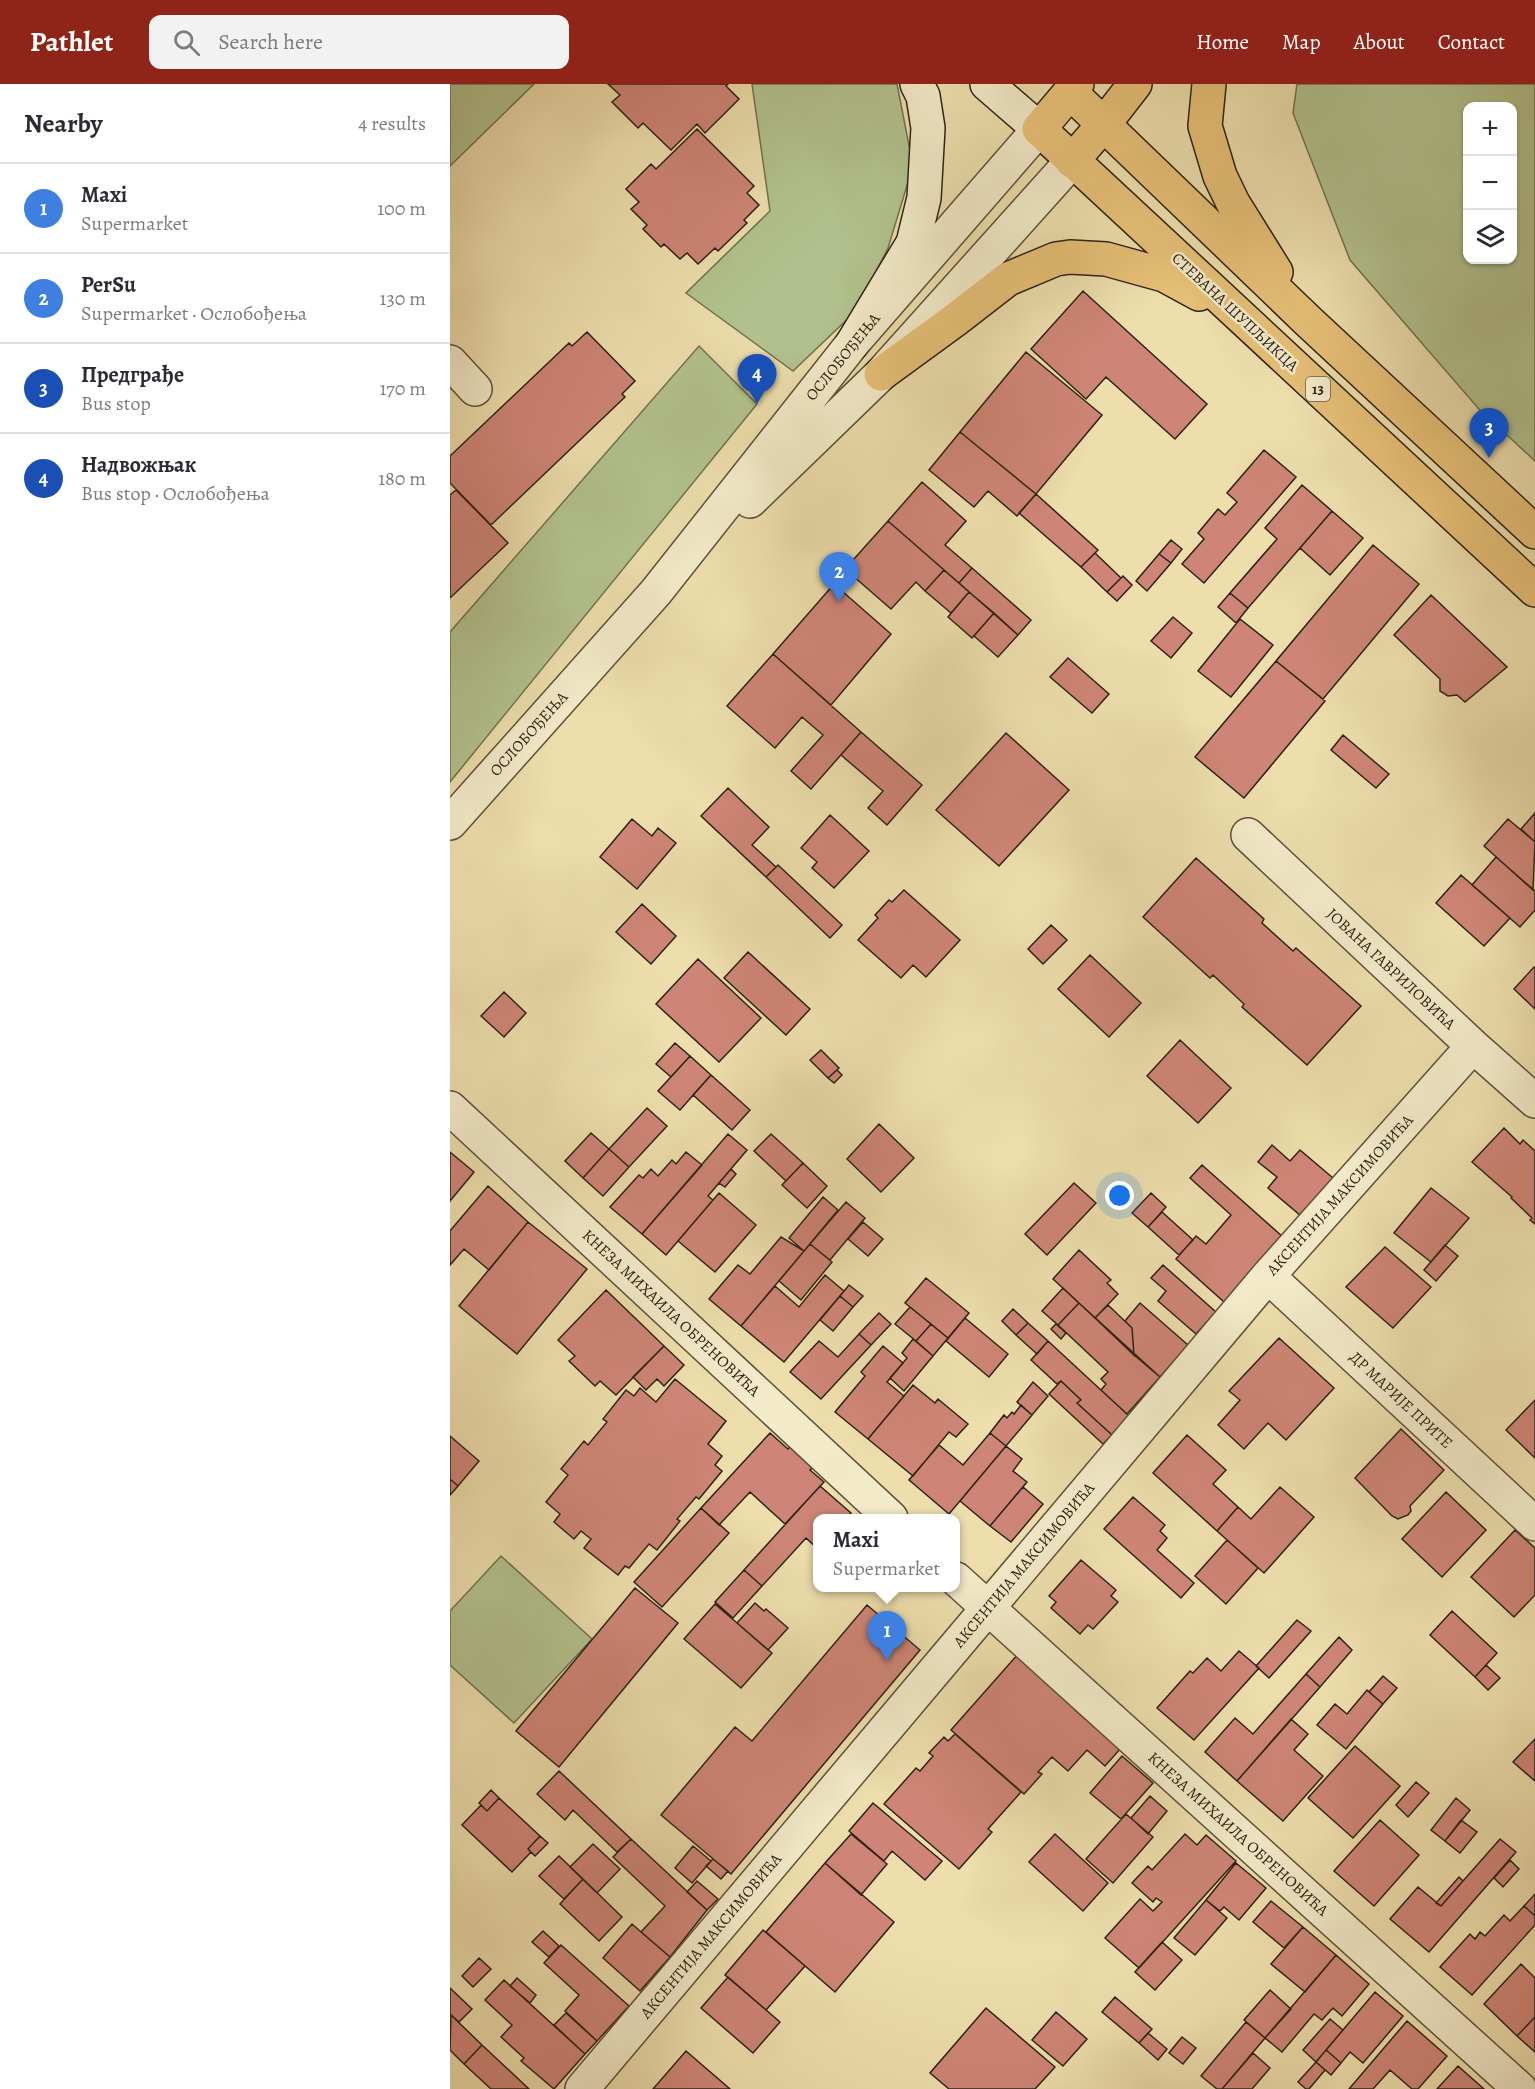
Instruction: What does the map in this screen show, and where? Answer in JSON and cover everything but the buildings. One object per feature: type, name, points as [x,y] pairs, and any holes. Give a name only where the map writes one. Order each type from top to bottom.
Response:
[{"type":"main road","points":[[1072,161],[1135,84]]},
{"type":"main road","points":[[1209,84],[1205,126],[1220,176],[1247,227],[1308,321]]},
{"type":"main road","points":[[1039,129],[1070,87],[1104,124],[1308,321],[1535,532]]},
{"type":"main road","name":"СТЕВАНА ШУПЉИКЦА","points":[[1039,129],[1535,590]]},
{"type":"main road","points":[[881,374],[1008,279],[1056,259],[1070,257],[1106,259],[1164,275],[1241,317]]},
{"type":"street","points":[[852,344],[913,243],[924,198],[928,128],[923,96],[917,84]]},
{"type":"street","name":"СТЕВАНА ШУПЉИКЦА","points":[[987,84],[1039,129]]},
{"type":"street","name":"ОСЛОБОЂЕЊА","points":[[450,823],[656,592],[852,344],[1039,129]]},
{"type":"street","name":"ОСЛОБОЂЕЊА","points":[[656,592],[881,374],[1072,161]]},
{"type":"street","points":[[450,363],[475,389]]},
{"type":"street","name":"ЈОВАНА ГАВРИЛОВИЋА","points":[[1248,835],[1473,1046],[1535,1101]]},
{"type":"street","name":"АКСЕНТИЈА МАКСИМОВИЋА","points":[[582,2089],[1268,1276],[1473,1046]]},
{"type":"street","name":"КНЕЗА МИХАИЛА ОБРЕНОВИЋА","points":[[450,1108],[887,1514]]},
{"type":"street","name":"ДР МАРИЈЕ ПРИТЕ","points":[[1268,1276],[1535,1524]]},
{"type":"street","name":"КНЕЗА МИХАИЛА ОБРЕНОВИЋА","points":[[960,1583],[1520,2089]]},
{"type":"green space","points":[[450,84],[534,84],[450,166]]},
{"type":"green space","points":[[752,84],[897,84],[913,166],[888,248],[857,310],[793,371],[686,293],[770,211]]},
{"type":"green space","points":[[1297,84],[1535,84],[1535,461],[1508,436],[1497,430],[1350,260],[1293,113]]},
{"type":"green space","points":[[699,346],[757,404],[450,782],[450,632]]},
{"type":"green space","points":[[501,1556],[592,1639],[514,1723],[450,1665],[450,1611]]},
{"type":"place","name":"Надвожњак","points":[[757,404]]},
{"type":"place","name":"Предграђе","points":[[1489,458]]},
{"type":"place","name":"PerSu","points":[[839,602]]},
{"type":"place","name":"Maxi","points":[[887,1661]]}]
